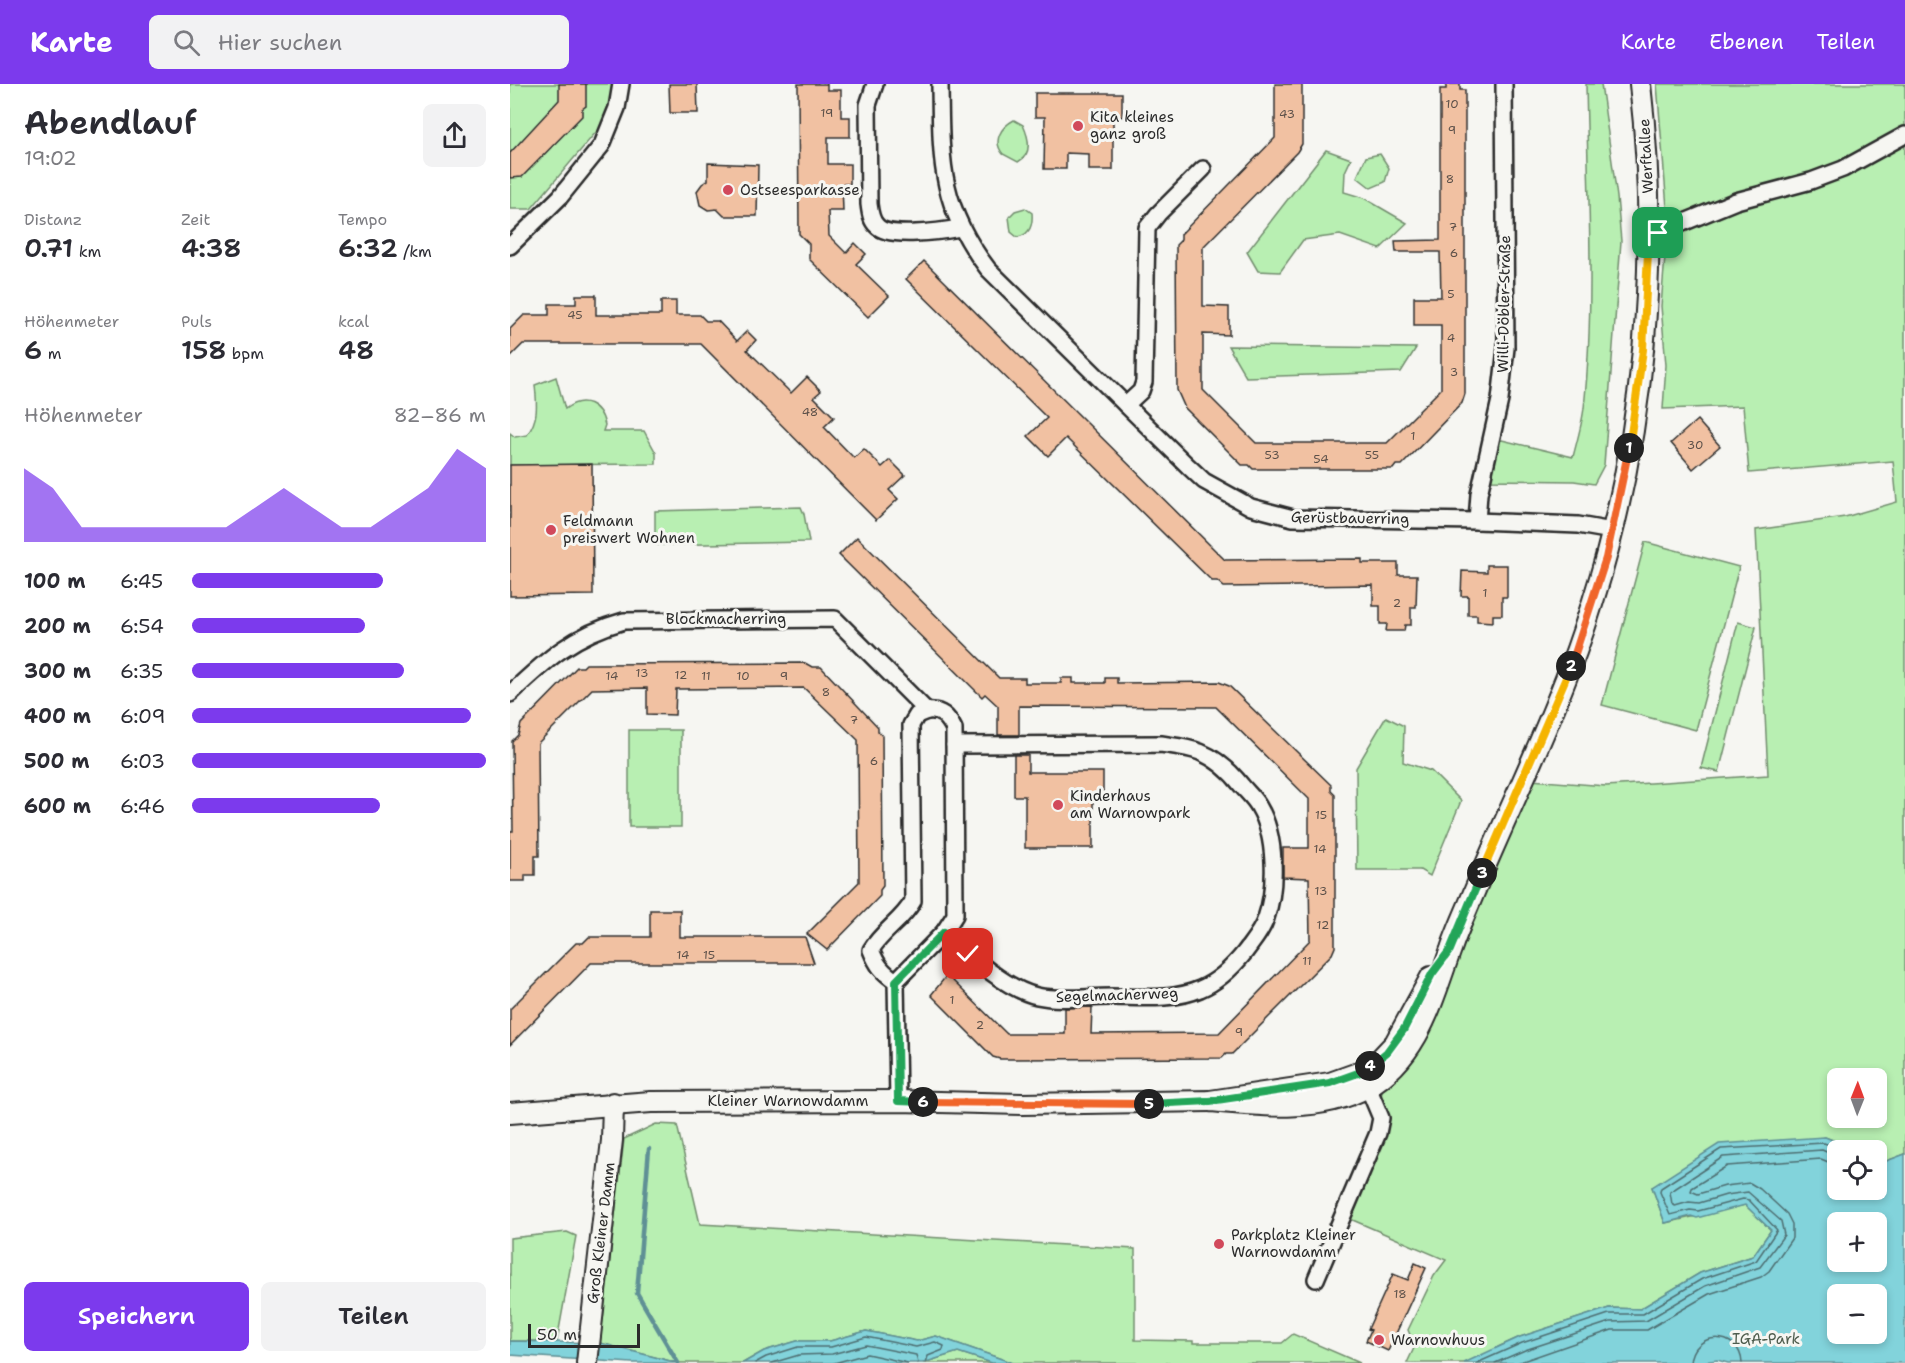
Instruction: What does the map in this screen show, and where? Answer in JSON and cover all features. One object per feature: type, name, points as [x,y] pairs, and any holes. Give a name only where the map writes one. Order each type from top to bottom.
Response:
[{"type":"street","points":[[510,246],[560,197],[602,145],[617,108],[621,84]]},
{"type":"street","points":[[875,84],[868,105],[869,204],[871,216],[877,228],[889,232],[936,232],[960,228]]},
{"type":"street","name":"Gerüstbauerring","points":[[940,84],[941,151],[946,188],[960,228],[988,269],[1204,481],[1251,507],[1278,516],[1293,518],[1578,525],[1612,531]]},
{"type":"street","name":"Willi-Döbler-Straße","points":[[1477,521],[1479,494],[1500,400],[1506,348],[1504,84]]},
{"type":"street","name":"Werftallee","points":[[1363,1080],[1395,1043],[1432,974],[1450,950],[1560,693],[1593,602],[1612,531],[1632,435],[1648,289],[1648,163],[1641,84]]},
{"type":"street","points":[[1649,233],[1658,233],[1736,201],[1811,181],[1843,169],[1905,135]]},
{"type":"street","points":[[1126,405],[1141,391],[1144,382],[1147,228],[1203,169]]},
{"type":"street","name":"Blockmacherring","points":[[510,694],[555,653],[605,626],[624,621],[835,619],[927,711],[942,713],[949,719],[954,729],[955,915],[944,932],[896,981]]},
{"type":"street","points":[[898,1101],[896,981],[883,973],[871,950],[908,909],[912,901],[911,725],[917,715],[927,711]]},
{"type":"street","name":"Segelmacherweg","points":[[944,932],[968,954],[1016,988],[1037,996],[1154,997],[1200,989],[1223,975],[1241,957],[1260,932],[1267,917],[1272,889],[1272,846],[1269,829],[1259,806],[1231,772],[1203,753],[1185,747],[1161,744],[954,745]]},
{"type":"street","points":[[1316,1279],[1378,1133],[1382,1118],[1363,1080]]},
{"type":"street","name":"Kleiner Warnowdamm","points":[[510,1113],[613,1103],[898,1101],[1045,1104],[1210,1101],[1363,1080]]},
{"type":"street","name":"Groß Kleiner Damm","points":[[587,1363],[612,1140],[613,1103]]},
{"type":"green space","points":[[510,84],[621,84],[608,136],[596,132],[531,209],[510,209]]},
{"type":"green space","points":[[1586,84],[1601,84],[1621,241],[1604,465],[1594,484],[1574,481],[1483,480],[1491,442],[1502,440],[1573,457],[1584,408],[1589,328],[1590,246]]},
{"type":"green space","points":[[1657,84],[1905,84],[1905,1154],[1887,1161],[1887,1140],[1833,1140],[1825,1137],[1652,1187],[1665,1223],[1745,1205],[1771,1230],[1753,1256],[1700,1273],[1640,1309],[1609,1308],[1520,1337],[1498,1347],[1502,1363],[1407,1363],[1415,1346],[1408,1330],[1434,1276],[1446,1260],[1348,1218],[1388,1124],[1381,1097],[1383,1086],[1432,1017],[1531,780],[1606,786],[1768,775],[1756,530],[1845,517],[1897,502],[1893,461],[1749,473],[1743,406],[1663,409],[1666,365],[1661,306],[1668,220]]},
{"type":"green space","points":[[1014,120],[1023,125],[1028,140],[1026,155],[1018,162],[1003,154],[998,144],[1002,130]]},
{"type":"green space","points":[[1326,150],[1351,159],[1345,172],[1344,192],[1364,198],[1407,223],[1380,249],[1340,235],[1303,240],[1280,272],[1258,271],[1247,252]]},
{"type":"green space","points":[[1380,154],[1389,168],[1385,182],[1371,188],[1357,177],[1366,157]]},
{"type":"green space","points":[[1025,208],[1032,213],[1032,222],[1028,232],[1017,237],[1011,232],[1009,217],[1015,211]]},
{"type":"green space","points":[[1228,346],[1416,348],[1401,372],[1246,377]]},
{"type":"green space","points":[[556,377],[565,409],[578,402],[590,403],[603,417],[605,425],[603,431],[644,431],[656,453],[656,464],[510,465],[510,433],[515,437],[527,435],[534,423],[537,405],[535,385]]},
{"type":"green space","points":[[801,507],[809,542],[655,545],[655,511]]},
{"type":"green space","points":[[1645,542],[1739,567],[1696,730],[1602,705]]},
{"type":"green space","points":[[1738,622],[1756,627],[1719,772],[1701,768]]},
{"type":"green space","points":[[1386,717],[1404,726],[1403,762],[1431,771],[1461,801],[1430,876],[1420,870],[1357,870],[1356,768]]},
{"type":"green space","points":[[629,730],[681,730],[681,827],[629,827]]},
{"type":"green space","points":[[656,1124],[677,1125],[700,1224],[1135,1249],[1135,1340],[1193,1341],[1193,1343],[1282,1343],[1293,1334],[1360,1363],[1013,1363],[936,1336],[917,1341],[866,1331],[830,1341],[797,1341],[764,1351],[743,1363],[678,1363],[600,1343],[624,1139]]},
{"type":"green space","points":[[567,1232],[576,1236],[557,1341],[510,1341],[510,1238]]},
{"type":"green space","points":[[958,1352],[992,1363],[923,1363]]},
{"type":"water","points":[[1825,1137],[1833,1140],[1827,1140],[1827,1200],[1887,1200],[1887,1161],[1905,1154],[1905,1363],[1728,1363],[1717,1360],[1696,1363],[1464,1363],[1520,1337],[1609,1308],[1640,1309],[1700,1273],[1753,1256],[1771,1230],[1745,1205],[1697,1218],[1691,1216],[1665,1223],[1652,1187],[1719,1144]]},
{"type":"water","points":[[866,1331],[917,1341],[936,1336],[1013,1363],[992,1363],[958,1352],[923,1363],[743,1363],[764,1351],[797,1341],[830,1341]]},
{"type":"water","points":[[510,1341],[600,1343],[678,1363],[632,1363],[510,1355]]},
{"type":"building","points":[[559,84],[586,84],[586,106],[582,109],[582,116],[522,177],[510,178],[510,153],[559,100]]},
{"type":"building","points":[[669,84],[697,84],[698,113],[670,113]]},
{"type":"building","points":[[798,84],[827,84],[827,90],[841,90],[841,117],[850,117],[850,137],[828,137],[828,164],[850,164],[850,184],[842,184],[843,211],[828,211],[829,236],[846,253],[855,243],[866,254],[856,264],[889,296],[868,317],[809,259],[809,244],[799,234]]},
{"type":"building","points":[[1275,84],[1302,84],[1302,144],[1297,152],[1203,247],[1203,306],[1229,307],[1229,335],[1203,334],[1203,390],[1256,443],[1387,443],[1441,389],[1441,325],[1414,325],[1414,297],[1441,297],[1440,252],[1396,252],[1395,241],[1440,240],[1440,89],[1446,89],[1446,84],[1460,84],[1460,90],[1465,90],[1465,394],[1462,403],[1402,465],[1396,465],[1393,469],[1253,469],[1249,465],[1242,465],[1185,408],[1177,390],[1176,245],[1181,240],[1181,234],[1275,138]]},
{"type":"building","name":"Kita kleines ganz groß","points":[[1035,93],[1122,93],[1122,117],[1113,117],[1113,170],[1089,170],[1089,154],[1066,153],[1066,169],[1044,169],[1045,117],[1035,117]]},
{"type":"building","name":"Ostseesparkasse","points":[[708,163],[758,165],[757,216],[724,216],[717,209],[708,210],[700,205],[697,191],[708,180]]},
{"type":"building","points":[[924,261],[1225,560],[1362,559],[1362,563],[1398,563],[1398,575],[1417,575],[1416,607],[1411,607],[1411,625],[1405,625],[1404,631],[1386,631],[1387,624],[1380,624],[1380,606],[1373,606],[1373,585],[1224,587],[1217,581],[1212,581],[1066,438],[1048,456],[1028,436],[1047,418],[906,279]]},
{"type":"building","points":[[576,295],[596,295],[596,315],[661,315],[661,301],[676,301],[676,315],[700,315],[706,321],[718,321],[737,341],[747,331],[756,340],[747,350],[791,393],[807,377],[821,391],[814,397],[834,417],[824,427],[854,458],[864,449],[882,467],[890,460],[905,475],[889,490],[898,499],[876,520],[701,344],[523,344],[510,357],[510,329],[524,315],[549,315],[549,304],[576,304]]},
{"type":"building","points":[[1697,420],[1720,446],[1693,469],[1671,443]]},
{"type":"building","name":"Feldmann preiswert Wohnen","points":[[592,464],[593,595],[510,596],[510,465]]},
{"type":"building","points":[[857,537],[999,678],[1025,678],[1025,683],[1061,683],[1061,678],[1073,678],[1073,683],[1105,683],[1105,678],[1117,678],[1117,683],[1219,682],[1229,686],[1331,785],[1331,791],[1335,795],[1335,947],[1332,954],[1232,1054],[1226,1054],[1222,1058],[1000,1059],[993,1057],[931,995],[947,975],[1007,1034],[1065,1034],[1065,1008],[1092,1007],[1091,1034],[1219,1033],[1310,940],[1309,878],[1283,877],[1283,848],[1309,848],[1309,799],[1216,707],[1019,706],[1019,735],[998,735],[998,706],[985,694],[982,697],[839,555]]},
{"type":"building","points":[[1487,565],[1507,565],[1507,597],[1502,597],[1502,615],[1493,615],[1493,622],[1477,621],[1477,615],[1468,615],[1468,596],[1461,596],[1462,571],[1487,572]]},
{"type":"building","points":[[805,663],[812,667],[821,667],[878,727],[882,736],[883,886],[880,896],[827,950],[807,934],[859,882],[858,740],[804,688],[676,689],[675,715],[647,714],[647,688],[592,689],[538,743],[539,856],[535,856],[535,875],[525,875],[525,881],[510,881],[510,831],[513,831],[512,741],[518,735],[521,724],[577,667],[583,667],[586,664]]},
{"type":"building","name":"Kinderhaus am Warnowpark","points":[[1014,755],[1028,755],[1028,772],[1103,772],[1103,796],[1093,796],[1093,848],[1025,848],[1025,796],[1014,796]]},
{"type":"building","points":[[650,910],[680,910],[680,937],[805,937],[814,963],[591,963],[510,1045],[510,1009],[576,943],[583,943],[589,937],[650,937]]},
{"type":"building","points":[[1415,1263],[1426,1268],[1388,1351],[1366,1341],[1371,1330],[1368,1329],[1393,1274],[1408,1280]]},
{"type":"waterway","points":[[649,1149],[637,1293],[678,1363]]},
{"type":"place","name":"Kita kleines ganz groß","points":[[1078,126]]},
{"type":"place","name":"Ostseesparkasse","points":[[728,190]]},
{"type":"place","name":"Feldmann preiswert Wohnen","points":[[551,530]]},
{"type":"place","name":"Kinderhaus am Warnowpark","points":[[1058,805]]},
{"type":"place","name":"Parkplatz Kleiner Warnowdamm","points":[[1219,1244]]},
{"type":"place","name":"Warnowhuus","points":[[1379,1340]]},
{"type":"route","points":[[968,954],[944,932],[896,981],[898,1101],[1146,1104],[1210,1101],[1330,1083],[1358,1073],[1387,1052],[1404,1029],[1432,974],[1450,950],[1581,639],[1606,558],[1622,489],[1639,383],[1648,289],[1649,233],[1658,233]]},
{"type":"park label","name":"IGA-Park","points":[[1766,1339]]}]
